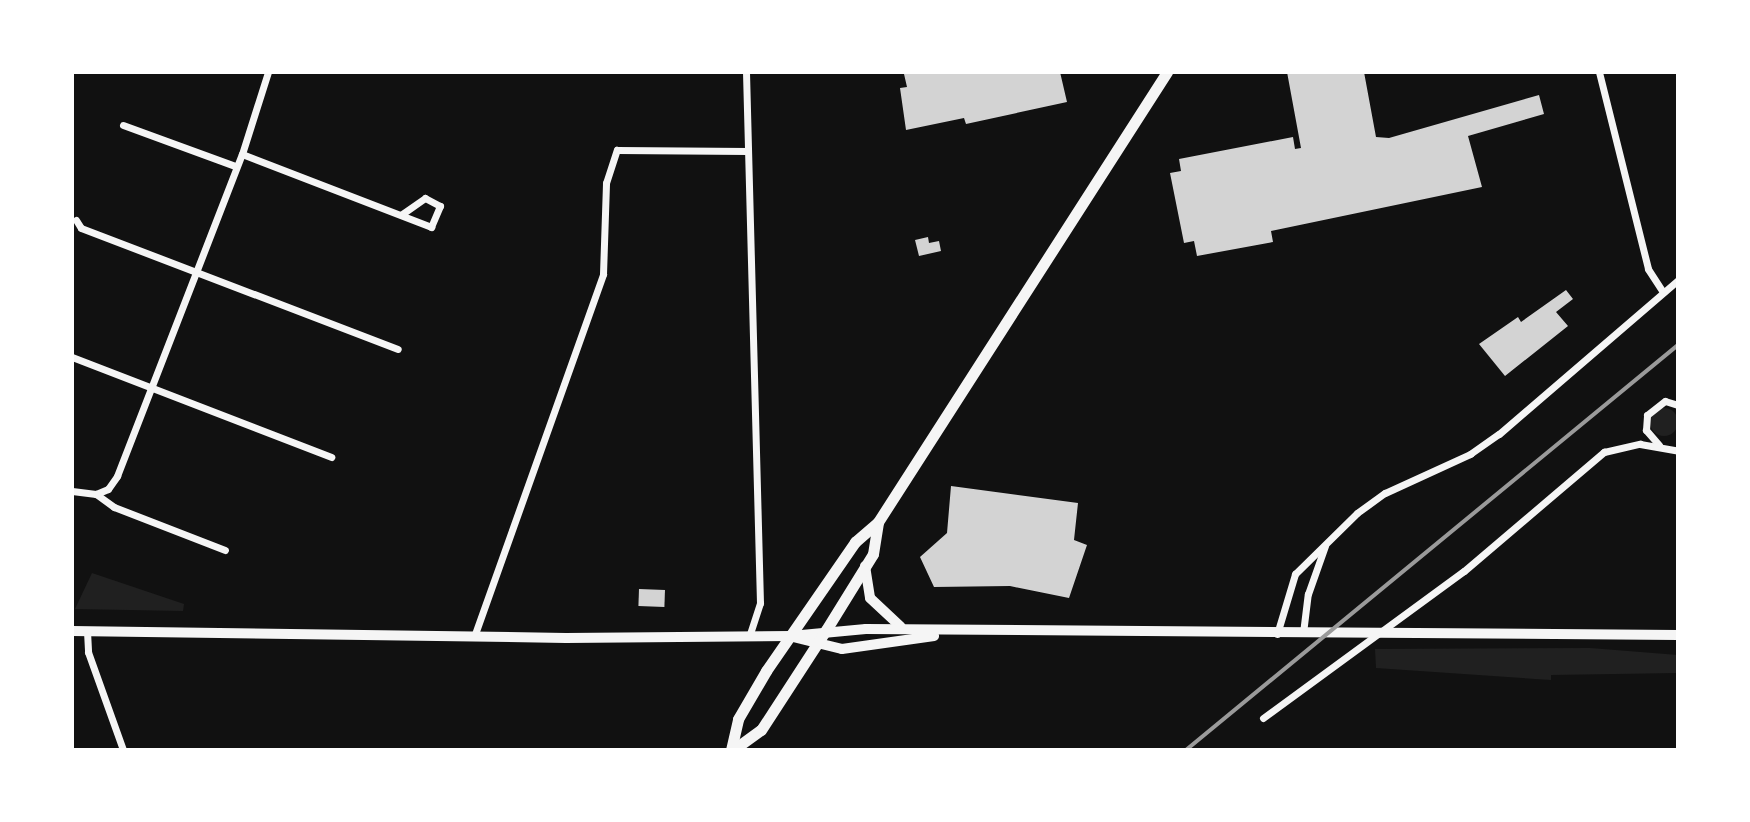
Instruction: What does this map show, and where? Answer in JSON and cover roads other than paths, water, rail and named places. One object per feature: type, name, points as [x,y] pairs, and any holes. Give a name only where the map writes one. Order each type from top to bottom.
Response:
[{"type":"main road","points":[[732,750],[761,730],[826,630],[865,566],[878,522],[1167,72]]},
{"type":"main road","points":[[732,750],[738,719],[791,636],[855,542],[878,522]]},
{"type":"main road","points":[[865,566],[865,584],[874,605],[906,629]]},
{"type":"main road","points":[[72,631],[791,636],[826,630],[906,629],[942,634],[1399,632],[1678,635]]},
{"type":"main road","points":[[791,636],[817,644],[857,648],[942,634]]},
{"type":"street","points":[[96,494],[117,476],[242,154],[268,72]]},
{"type":"street","points":[[746,72],[760,603],[749,636]]},
{"type":"street","points":[[1599,72],[1648,269],[1663,292]]},
{"type":"street","points":[[123,125],[235,166]]},
{"type":"street","points":[[475,634],[603,274],[606,183],[617,150],[748,151]]},
{"type":"street","points":[[242,154],[431,227],[440,206],[425,198],[401,215]]},
{"type":"street","points":[[76,220],[81,228],[398,349]]},
{"type":"street","points":[[1277,634],[1290,583],[1326,544],[1385,493],[1470,454],[1499,434],[1678,280]]},
{"type":"street","points":[[72,357],[331,457]]},
{"type":"street","points":[[1659,445],[1646,430],[1647,415],[1665,401],[1678,405]]},
{"type":"street","points":[[1263,718],[1464,571],[1604,452],[1625,445],[1659,445],[1678,451]]},
{"type":"street","points":[[72,491],[96,494],[114,507],[225,550]]},
{"type":"street","points":[[1307,633],[1308,594],[1326,544]]},
{"type":"street","points":[[87,631],[88,652],[123,750]]},
{"type":"railway","points":[[1186,750],[1678,345]]}]
